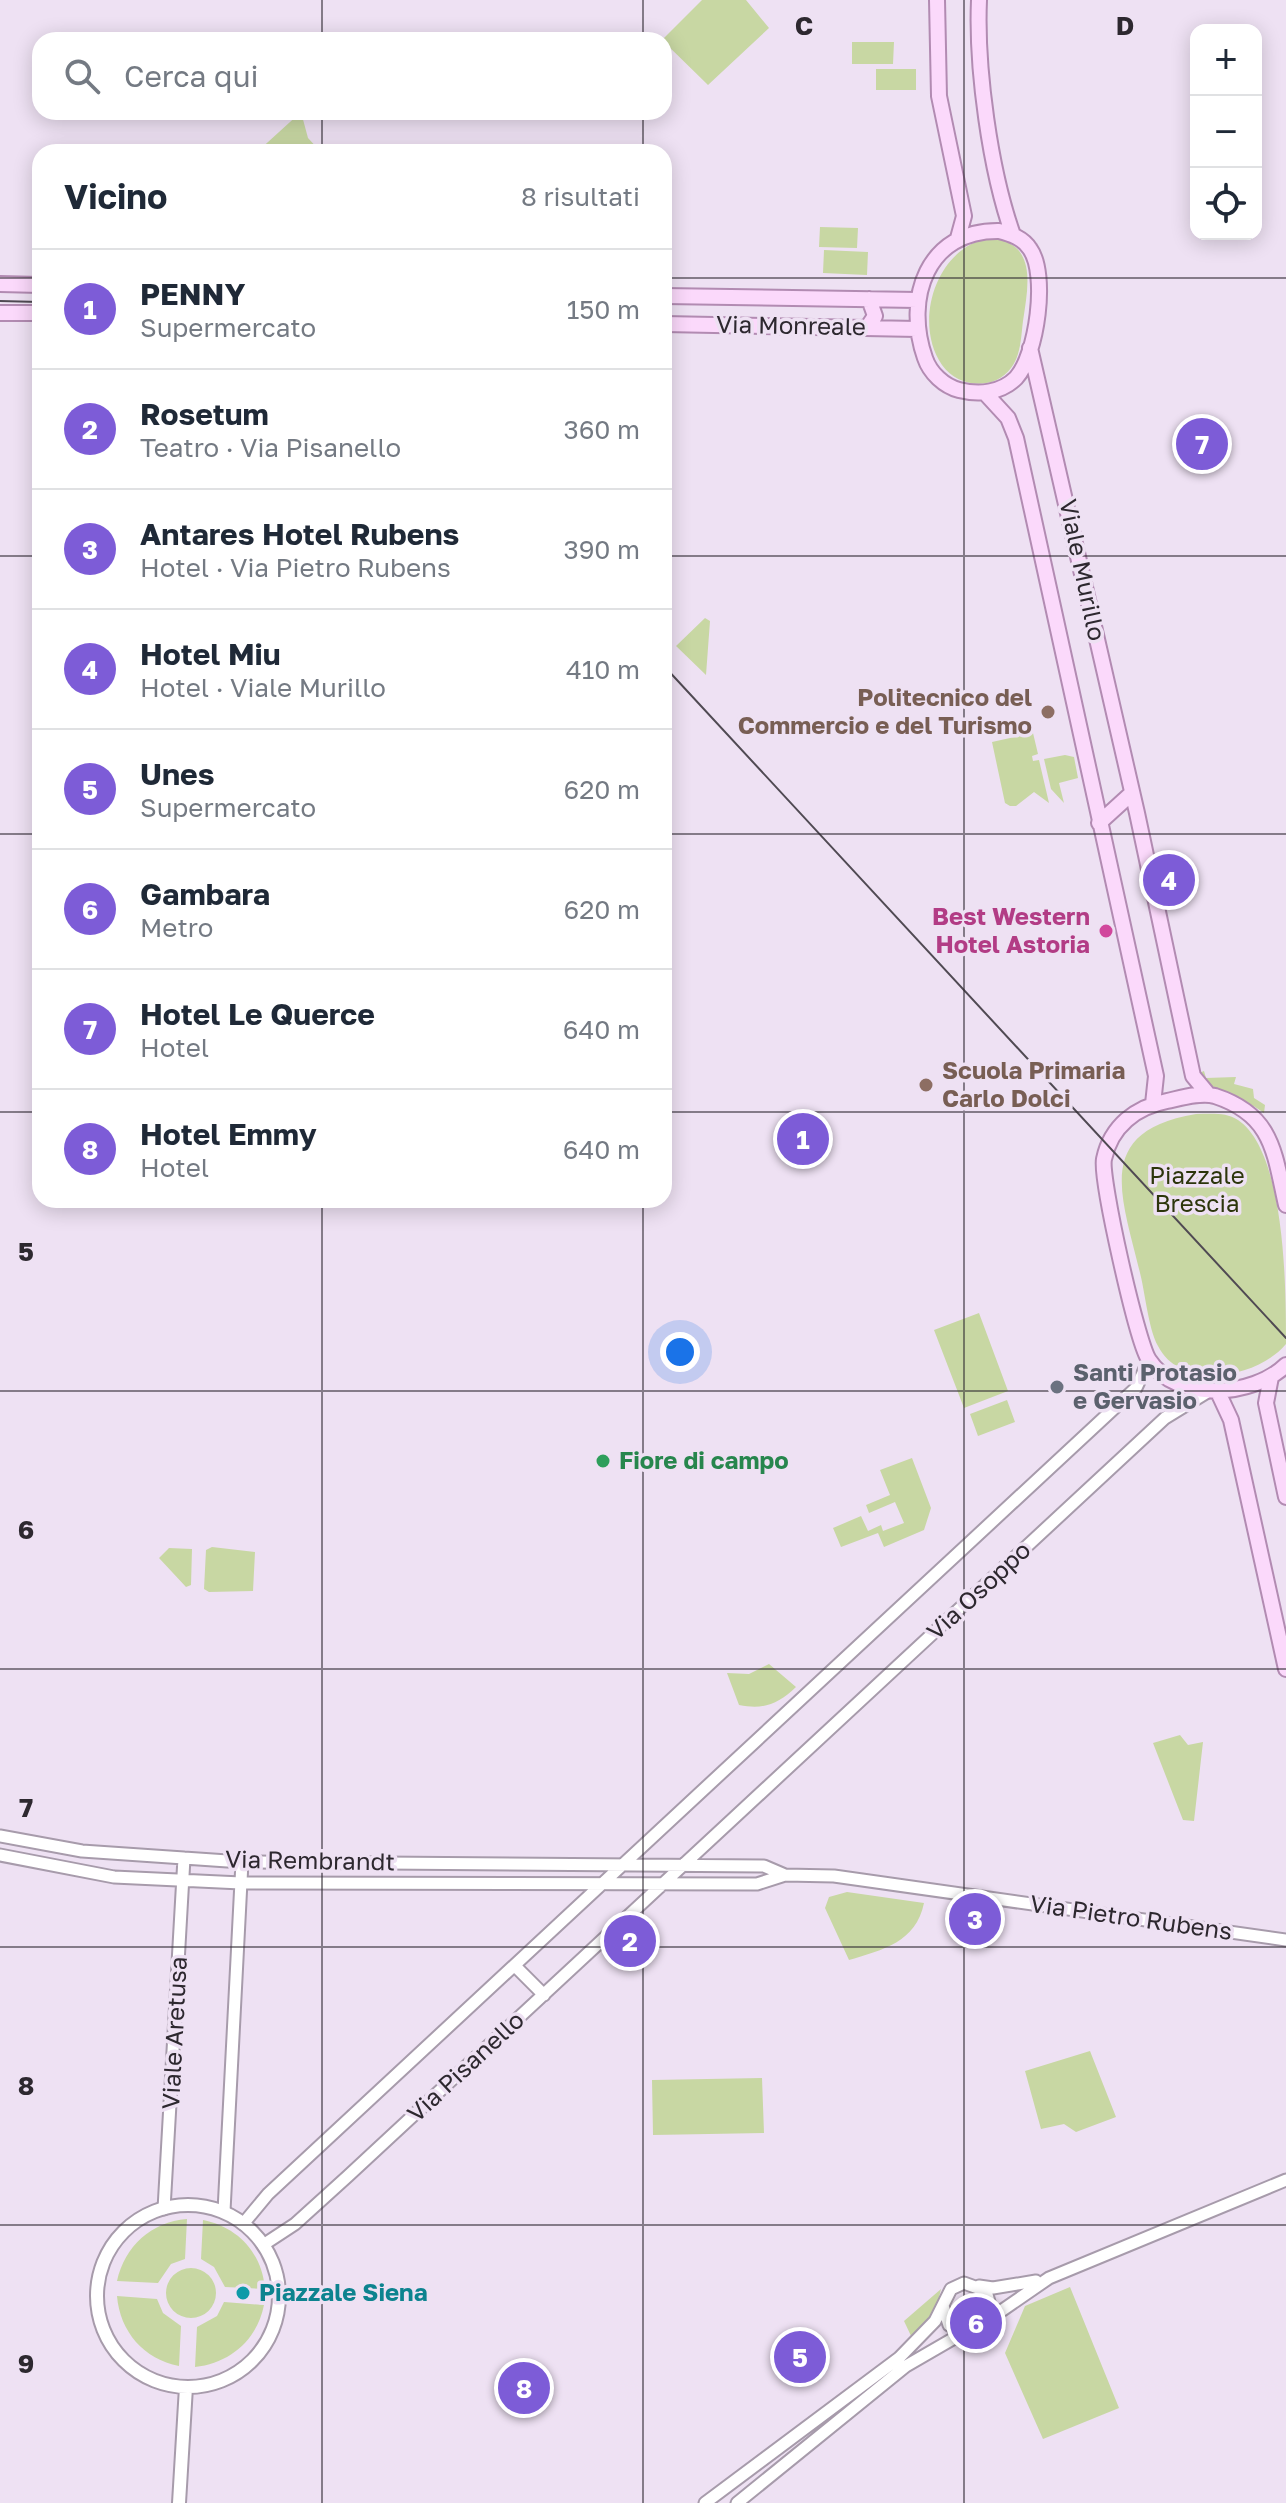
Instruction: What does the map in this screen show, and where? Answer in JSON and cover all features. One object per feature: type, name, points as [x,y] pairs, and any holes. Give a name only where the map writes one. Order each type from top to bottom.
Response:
[{"type":"main road","points":[[937,0],[939,96],[964,215],[958,238]]},
{"type":"main road","points":[[979,0],[979,46],[1003,208],[1013,235],[1032,251],[1038,272],[1038,309],[1030,348],[1016,378],[985,393],[952,388],[927,364],[917,329],[917,300],[938,256],[958,238],[985,231],[1013,235]]},
{"type":"main road","points":[[0,284],[32,285]]},
{"type":"main road","name":"Via Monreale","points":[[672,296],[917,300]]},
{"type":"main road","points":[[867,328],[875,316],[869,299]]},
{"type":"main road","points":[[0,313],[32,313]]},
{"type":"main road","name":"Via Monreale","points":[[672,324],[917,329]]},
{"type":"main road","name":"Viale Murillo","points":[[1030,348],[1193,1076],[1208,1094]]},
{"type":"main road","name":"Viale Murillo","points":[[985,393],[1008,418],[1016,438],[1156,1076],[1158,1103]]},
{"type":"main road","points":[[1099,823],[1132,793]]},
{"type":"main road","points":[[1286,1205],[1272,1141],[1262,1125],[1243,1108],[1208,1094],[1158,1103],[1135,1111],[1111,1141],[1103,1165],[1139,1332],[1149,1360],[1177,1383],[1213,1390],[1271,1377],[1286,1365]]},
{"type":"main road","points":[[1271,1377],[1266,1403],[1286,1497]]},
{"type":"main road","points":[[1213,1390],[1231,1420],[1286,1669]]},
{"type":"main road","points":[[196,2205],[224,2211],[243,2224],[263,2245],[279,2285],[278,2313],[271,2334],[251,2361],[233,2375],[212,2383],[186,2387],[156,2381],[127,2363],[107,2336],[98,2304],[101,2271],[116,2240],[141,2218],[164,2209],[196,2205]]},
{"type":"main road","points":[[179,2503],[186,2387]]},
{"type":"street","name":"Via Osoppo","points":[[623,1865],[1136,1388],[1149,1360]]},
{"type":"street","name":"Via Osoppo","points":[[684,1865],[1165,1418],[1213,1390]]},
{"type":"street","name":"Via Rembrandt","points":[[0,1836],[82,1851],[242,1862],[764,1866],[785,1875]]},
{"type":"street","name":"Via Rembrandt","points":[[0,1855],[114,1877],[241,1883],[757,1884],[785,1875]]},
{"type":"street","name":"Viale Aretusa","points":[[164,2209],[184,1858]]},
{"type":"street","points":[[224,2211],[242,1862]]},
{"type":"street","name":"Via Pisanello","points":[[243,2224],[268,2194],[623,1865]]},
{"type":"street","name":"Via Pisanello","points":[[263,2245],[295,2224],[684,1865]]},
{"type":"street","name":"Via Pietro Rubens","points":[[785,1875],[834,1876],[1286,1940]]},
{"type":"street","points":[[515,1966],[544,1995]]},
{"type":"street","points":[[705,2503],[899,2358],[935,2321],[947,2295],[957,2285],[1014,2286],[1049,2278],[1286,2180]]},
{"type":"street","points":[[737,2503],[906,2366],[963,2333],[982,2328],[990,2318],[1049,2278]]},
{"type":"street","points":[[979,2286],[990,2298],[990,2318]]},
{"type":"street","points":[[943,2306],[946,2320],[963,2333]]},
{"type":"green space","points":[[702,0],[746,0],[769,28],[708,85],[672,50],[670,32]]},
{"type":"green space","points":[[852,42],[894,42],[893,64],[852,64]]},
{"type":"green space","points":[[876,69],[916,69],[916,90],[876,90]]},
{"type":"green space","points":[[292,120],[303,120],[308,138],[314,144],[266,144]]},
{"type":"green space","points":[[820,227],[858,228],[857,248],[819,247]]},
{"type":"green space","points":[[991,238],[1017,248],[1023,257],[1027,294],[1020,346],[1014,363],[995,380],[976,384],[957,378],[942,365],[933,347],[929,328],[930,308],[935,288],[956,255],[972,244]]},
{"type":"green space","points":[[824,250],[868,252],[867,275],[823,273]]},
{"type":"green space","points":[[705,618],[710,621],[706,675],[676,646]]},
{"type":"green space","points":[[1033,733],[1038,754],[1032,756],[1033,761],[1039,760],[1049,803],[1034,792],[1016,806],[1010,806],[1005,803],[992,742]]},
{"type":"green space","points":[[1065,755],[1074,757],[1078,778],[1059,783],[1064,803],[1051,789],[1044,759]]},
{"type":"green space","points":[[1204,1071],[1206,1078],[1236,1077],[1234,1084],[1253,1089],[1254,1098],[1265,1105],[1264,1113],[1213,1087],[1199,1073]]},
{"type":"green space","name":"Piazzale Brescia","points":[[1196,1114],[1233,1117],[1254,1137],[1266,1161],[1280,1224],[1286,1344],[1258,1365],[1221,1375],[1202,1375],[1184,1370],[1169,1361],[1158,1346],[1149,1319],[1122,1191],[1122,1170],[1128,1151],[1142,1135],[1164,1122]]},
{"type":"green space","points":[[979,1313],[1008,1391],[964,1408],[934,1330]]},
{"type":"green space","points":[[1007,1400],[1015,1422],[978,1436],[970,1414]]},
{"type":"green space","points":[[912,1458],[931,1508],[924,1530],[884,1547],[878,1533],[841,1547],[833,1528],[861,1516],[868,1531],[881,1525],[883,1531],[904,1523],[895,1502],[869,1513],[866,1505],[890,1495],[880,1470]]},
{"type":"green space","points":[[212,1547],[255,1552],[253,1591],[209,1592],[204,1589],[206,1550]]},
{"type":"green space","points":[[169,1548],[192,1549],[191,1585],[186,1587],[159,1558]]},
{"type":"green space","points":[[769,1664],[796,1687],[770,1704],[756,1707],[739,1705],[727,1673],[749,1674]]},
{"type":"green space","points":[[1180,1735],[1188,1745],[1203,1742],[1194,1821],[1183,1820],[1153,1743]]},
{"type":"green space","points":[[847,1892],[924,1903],[914,1927],[906,1936],[886,1948],[849,1960],[825,1908],[829,1897]]},
{"type":"green space","points":[[1090,2051],[1116,2117],[1076,2132],[1064,2124],[1041,2129],[1025,2071]]},
{"type":"green space","points":[[762,2078],[764,2133],[653,2135],[652,2080]]},
{"type":"green space","points":[[187,2219],[185,2259],[171,2264],[158,2283],[117,2281],[126,2257],[142,2238],[162,2225]]},
{"type":"green space","points":[[203,2220],[227,2229],[246,2244],[259,2264],[265,2289],[225,2287],[214,2267],[201,2259]]},
{"type":"green space","points":[[191,2268],[208,2276],[216,2293],[208,2310],[191,2318],[174,2310],[166,2293],[174,2276]]},
{"type":"green space","points":[[1070,2287],[1119,2408],[1043,2439],[1005,2353],[1025,2306]]},
{"type":"green space","points":[[941,2289],[935,2314],[912,2338],[904,2321]]},
{"type":"green space","points":[[117,2296],[157,2299],[163,2313],[181,2326],[179,2366],[155,2357],[136,2342],[123,2321]]},
{"type":"green space","points":[[224,2302],[264,2305],[255,2329],[240,2348],[220,2361],[195,2367],[197,2327],[217,2316]]},
{"type":"tram line","points":[[0,301],[32,302]]},
{"type":"tram line","points":[[672,675],[1286,1338]]},
{"type":"place","name":"Hotel Le Querce","points":[[1202,444]]},
{"type":"place","name":"Politecnico del Commercio e del Turismo","points":[[1048,712]]},
{"type":"place","name":"Hotel Miu","points":[[1169,880]]},
{"type":"place","name":"Best Western Hotel Astoria","points":[[1106,931]]},
{"type":"place","name":"Scuola Primaria Carlo Dolci","points":[[926,1085]]},
{"type":"place","name":"PENNY","points":[[803,1139]]},
{"type":"place","name":"Santi Protasio e Gervasio","points":[[1057,1387]]},
{"type":"place","name":"Fiore di campo","points":[[603,1461]]},
{"type":"place","name":"Antares Hotel Rubens","points":[[975,1919]]},
{"type":"place","name":"Rosetum","points":[[630,1941]]},
{"type":"place","name":"Piazzale Siena","points":[[243,2293]]},
{"type":"place","name":"Gambara","points":[[976,2323]]},
{"type":"place","name":"Unes","points":[[800,2357]]},
{"type":"place","name":"Hotel Emmy","points":[[524,2388]]}]
